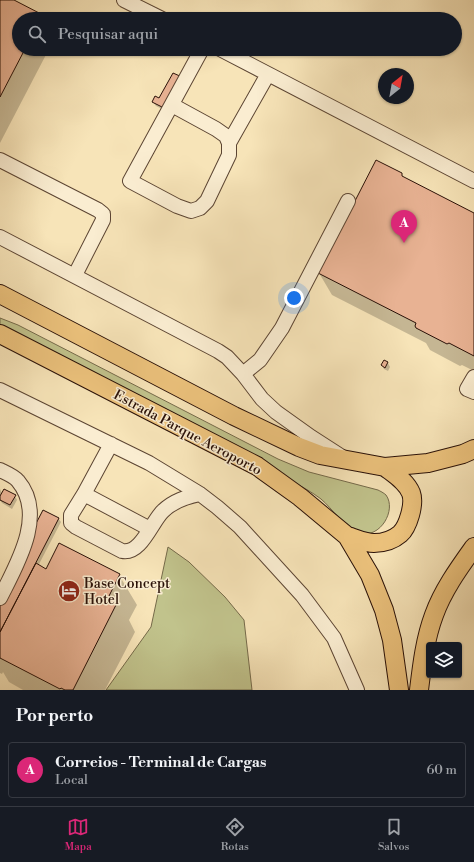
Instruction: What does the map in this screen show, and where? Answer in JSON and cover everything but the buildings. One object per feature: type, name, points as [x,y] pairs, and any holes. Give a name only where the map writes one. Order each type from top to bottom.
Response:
[{"type":"main road","points":[[0,294],[234,416],[313,452],[348,461],[385,467],[428,463],[463,454],[474,449]]},
{"type":"main road","name":"Estrada Parque Aeroporto","points":[[0,334],[257,466],[300,497],[347,536],[370,574],[384,610],[392,640],[399,690]]},
{"type":"main road","points":[[347,536],[374,543],[388,541],[401,533],[404,528],[409,518],[412,504],[411,494],[407,486],[400,478],[385,467]]},
{"type":"main road","points":[[419,690],[423,659],[433,616],[449,582],[474,547]]},
{"type":"street","points":[[124,0],[148,12]]},
{"type":"street","points":[[172,105],[216,129],[226,136],[229,143],[229,155],[207,201],[200,208],[191,210],[178,206],[130,181],[198,56]]},
{"type":"street","points":[[233,56],[474,181]]},
{"type":"street","points":[[229,143],[268,74]]},
{"type":"street","points":[[0,160],[98,210],[103,214],[103,220],[75,275]]},
{"type":"street","points":[[243,374],[260,360],[282,328],[348,201]]},
{"type":"street","points":[[0,237],[218,351],[227,357],[243,374],[262,399],[276,412],[348,461]]},
{"type":"street","points":[[474,377],[467,389],[474,392]]},
{"type":"street","points":[[1,393],[149,463],[200,494],[217,507],[240,527],[302,595],[334,638],[356,690]]},
{"type":"street","points":[[111,444],[71,515],[71,523],[76,527],[96,538],[127,551],[137,546],[146,537],[163,511],[180,499],[200,494]]},
{"type":"street","points":[[0,470],[18,481],[27,496],[29,522],[27,539],[19,560],[0,598]]},
{"type":"street","points":[[84,494],[150,529]]},
{"type":"green space","points":[[0,318],[18,325],[278,459],[309,472],[380,491],[386,495],[389,501],[388,515],[385,522],[374,532],[367,534],[354,531],[344,523],[321,499],[307,490],[0,329]]},
{"type":"green space","points":[[168,547],[189,562],[225,597],[244,620],[252,690],[106,690],[151,627]]},
{"type":"place","name":"Correios - Terminal de Cargas","points":[[404,243]]},
{"type":"place","name":"Base Concept Hotel","points":[[69,591]]}]
